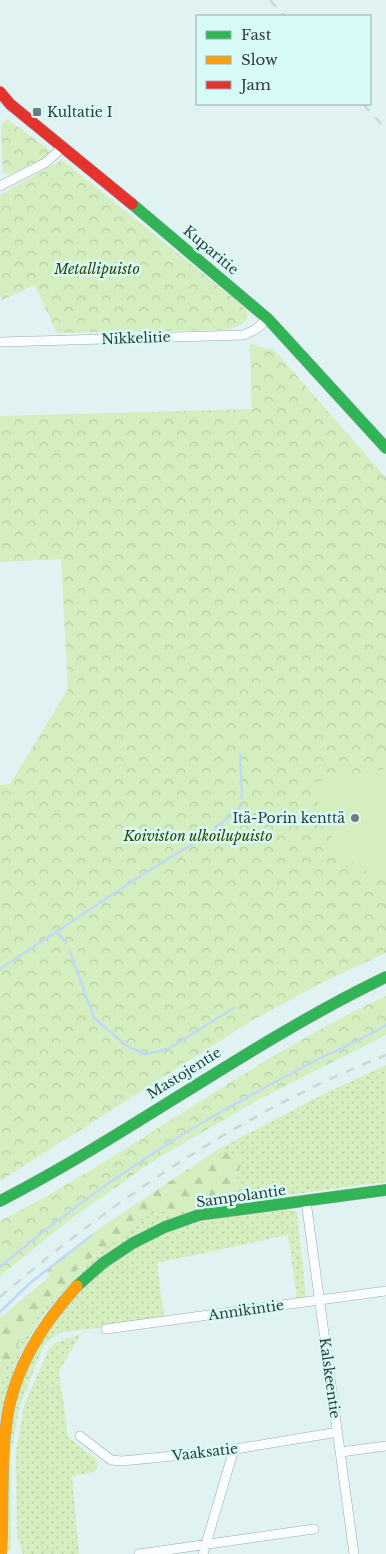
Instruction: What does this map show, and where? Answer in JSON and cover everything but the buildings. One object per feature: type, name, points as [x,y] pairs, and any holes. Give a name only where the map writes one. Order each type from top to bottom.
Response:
[{"type":"street","name":"Kuparitie","points":[[0,92],[10,104],[200,259],[268,319],[386,448]]},
{"type":"street","points":[[0,186],[45,163],[62,148]]},
{"type":"street","name":"Nikkelitie","points":[[0,342],[244,335],[256,329],[268,319]]},
{"type":"street","name":"Mastojentie","points":[[0,1200],[40,1181],[252,1048],[350,993],[386,977]]},
{"type":"street","name":"Sampolantie","points":[[1,1554],[1,1455],[8,1410],[23,1364],[46,1322],[76,1287],[116,1252],[157,1231],[199,1215],[386,1190]]},
{"type":"street","name":"Kalskeentie","points":[[306,1201],[354,1554]]},
{"type":"street","name":"Annikintie","points":[[106,1329],[386,1291]]},
{"type":"street","name":"Vaaksatie","points":[[80,1436],[111,1460],[122,1462],[234,1449],[338,1432]]},
{"type":"street","points":[[341,1452],[386,1446]]},
{"type":"street","points":[[204,1549],[234,1449]]},
{"type":"street","points":[[139,1554],[204,1549],[314,1529]]},
{"type":"green space","points":[[7,119],[48,149],[50,153],[47,157],[10,174],[3,173],[1,126]]},
{"type":"green space","name":"Metallipuisto","points":[[62,160],[243,306],[247,312],[246,320],[238,326],[223,330],[57,333],[35,285],[2,300],[0,295],[0,195]]},
{"type":"green space","name":"Koiviston ulkoilupuisto","points":[[250,344],[275,351],[386,478],[386,953],[329,979],[253,1020],[0,1181],[0,785],[10,784],[68,689],[61,559],[0,562],[0,416],[252,409]]},
{"type":"green space","name":"Itä-Porin kenttä","points":[[386,769],[386,883],[338,853],[310,783]]},
{"type":"green space","points":[[386,996],[386,1035],[256,1101],[153,1161],[68,1221],[0,1276],[0,1221],[97,1166],[287,1048]]},
{"type":"green space","points":[[386,1065],[386,1182],[233,1204],[201,1211],[170,1220],[121,1244],[77,1278],[41,1320],[26,1343],[15,1368],[0,1419],[0,1387],[7,1365],[24,1333],[81,1265],[134,1227],[141,1214],[167,1207],[172,1216],[205,1200],[246,1196],[235,1182],[244,1157],[217,1150],[320,1096]]},
{"type":"green space","points":[[217,1150],[244,1157],[235,1181],[246,1196],[205,1200],[172,1216],[167,1207],[141,1214],[134,1227],[81,1265],[24,1333],[7,1365],[0,1387],[0,1318],[49,1277],[47,1269],[100,1228]]},
{"type":"green space","points":[[290,1209],[297,1212],[306,1297],[297,1299],[288,1235],[157,1263],[164,1317],[160,1320],[63,1332],[53,1337],[44,1345],[20,1405],[11,1452],[11,1550],[7,1552],[8,1462],[15,1401],[33,1356],[48,1330],[66,1307],[86,1285],[108,1266],[132,1250],[158,1237],[186,1226],[211,1220]]},
{"type":"green space","points":[[81,1334],[59,1371],[68,1437],[97,1460],[97,1469],[94,1472],[72,1476],[79,1554],[23,1554],[17,1536],[16,1452],[24,1406],[49,1349],[57,1342]]},
{"type":"waterway","points":[[240,754],[242,798]]},
{"type":"waterway","points":[[0,969],[145,873],[212,832],[241,806]]},
{"type":"waterway","points":[[57,932],[66,943]]},
{"type":"waterway","points":[[70,951],[94,1018],[127,1046],[145,1054],[168,1049],[234,1008]]},
{"type":"waterway","points":[[0,1267],[81,1203],[166,1145],[224,1110],[386,1025]]},
{"type":"waterway","points":[[0,1312],[30,1283],[92,1235]]},
{"type":"railway","points":[[270,0],[283,15]]},
{"type":"railway","points":[[364,105],[386,129]]},
{"type":"railway","points":[[0,1297],[89,1226],[183,1160],[232,1130],[282,1103],[334,1077],[386,1055]]},
{"type":"traffic: fast","points":[[132,204],[268,319],[386,448]]},
{"type":"traffic: fast","points":[[0,1201],[49,1175],[287,1030],[336,1002],[386,977]]},
{"type":"traffic: fast","points":[[77,1286],[103,1263],[133,1243],[165,1227],[199,1215],[386,1190]]},
{"type":"traffic: slow","points":[[1,1554],[4,1447],[12,1394],[25,1360],[43,1329],[77,1286]]},
{"type":"traffic: jam","points":[[0,92],[10,104],[132,204]]},
{"type":"place","name":"Kultatie I","points":[[37,112]]},
{"type":"place","name":"Itä-Porin kenttä","points":[[355,818]]}]
